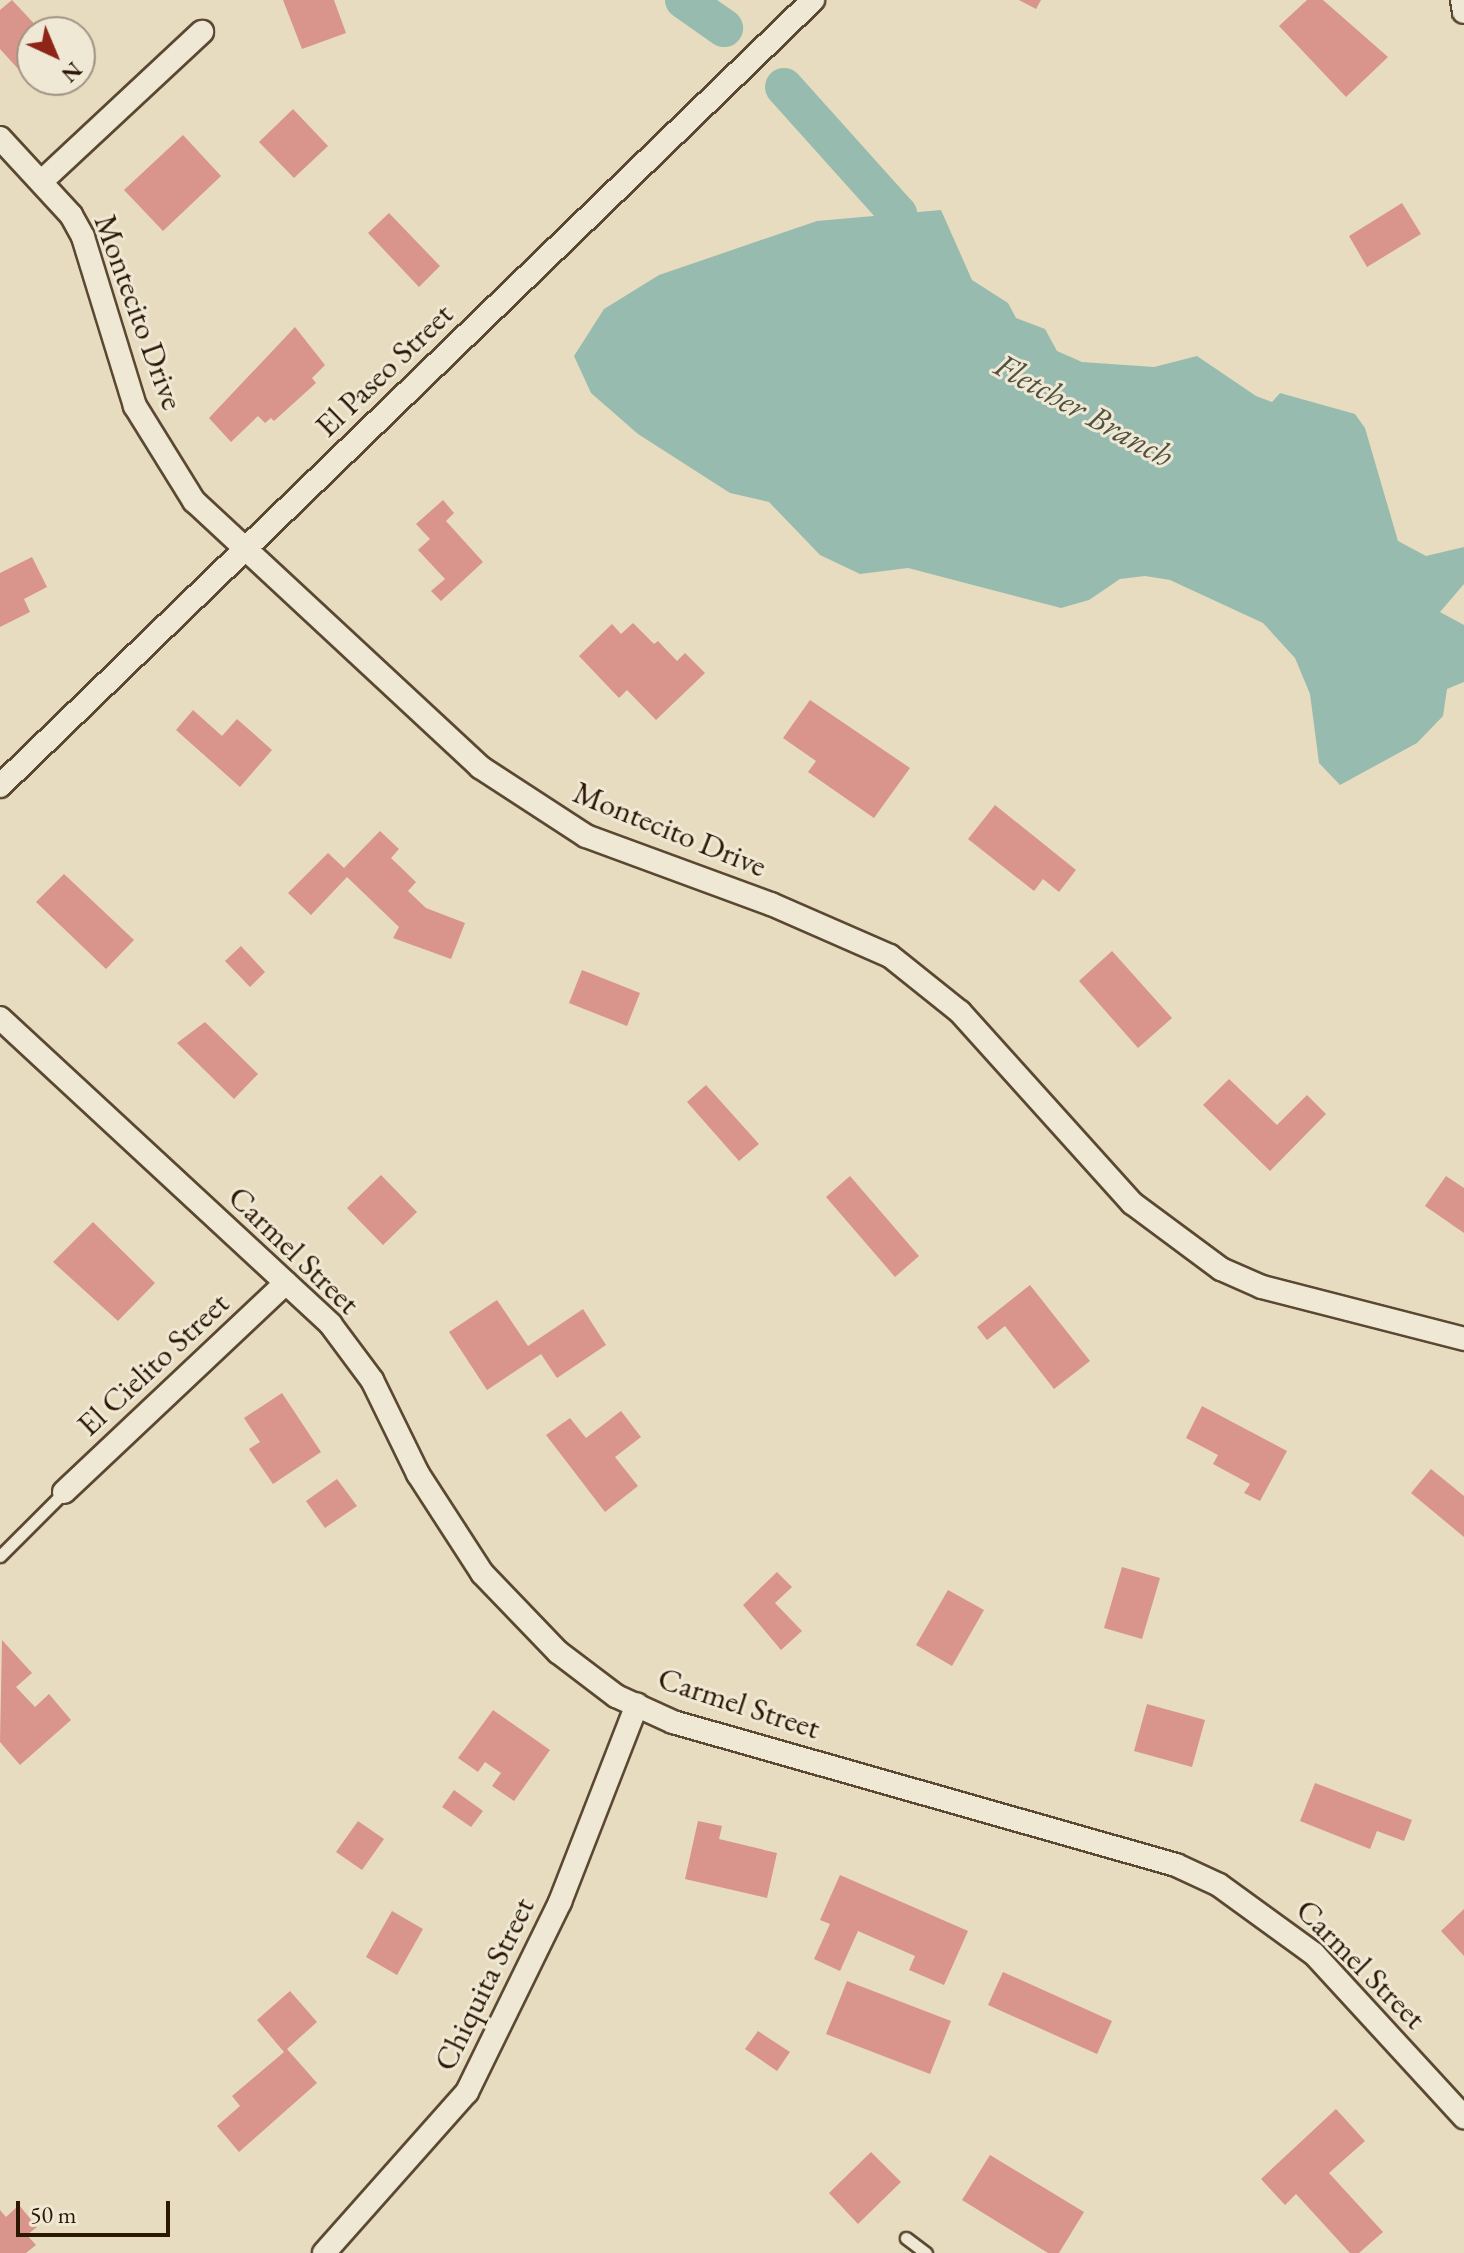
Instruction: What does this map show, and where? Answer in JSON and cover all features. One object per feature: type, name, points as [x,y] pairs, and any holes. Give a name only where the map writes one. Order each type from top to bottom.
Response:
[{"type":"street","name":"El Paseo Street","points":[[0,786],[813,0]]},
{"type":"street","points":[[1462,0],[1464,12]]},
{"type":"street","points":[[42,181],[202,32]]},
{"type":"street","name":"Montecito Drive","points":[[0,138],[42,181],[83,237],[135,406],[160,453],[194,501],[243,551],[480,767],[542,811],[586,836],[871,944],[916,974],[1003,1056],[1132,1203],[1221,1269],[1262,1287],[1464,1339]]},
{"type":"street","name":"Carmel Street","points":[[0,1018],[331,1325],[372,1380],[418,1474],[482,1573],[558,1652],[616,1696],[673,1722],[1176,1865],[1219,1885],[1314,1954],[1464,2117]]},
{"type":"street","name":"El Cielito Street","points":[[64,1492],[286,1283]]},
{"type":"street","name":"Chiquita Street","points":[[324,2253],[467,2092],[560,1902],[637,1705]]},
{"type":"lane","points":[[0,1556],[64,1492]]},
{"type":"lane","points":[[906,2238],[926,2253]]},
{"type":"water","points":[[941,210],[972,280],[1008,303],[1016,318],[1045,329],[1057,351],[1082,362],[1154,367],[1197,356],[1256,396],[1272,402],[1280,393],[1355,414],[1365,428],[1398,541],[1426,556],[1464,547],[1464,584],[1440,612],[1464,625],[1464,682],[1447,689],[1443,716],[1417,743],[1340,785],[1319,763],[1310,694],[1295,658],[1263,623],[1170,580],[1145,576],[1120,579],[1089,600],[1061,608],[908,568],[860,574],[820,555],[769,502],[730,493],[638,434],[591,393],[574,356],[604,309],[659,275],[817,221]]},
{"type":"building","points":[[12,0],[27,16],[16,16],[16,67],[0,49],[0,10]]},
{"type":"building","points":[[283,0],[334,0],[346,33],[302,49]]},
{"type":"building","points":[[1019,0],[1041,0],[1036,9]]},
{"type":"building","points":[[1307,0],[1323,0],[1388,57],[1346,97],[1279,26]]},
{"type":"building","points":[[293,109],[328,146],[294,178],[259,142]]},
{"type":"building","points":[[183,135],[221,176],[163,231],[124,190]]},
{"type":"building","points":[[1402,203],[1421,234],[1367,267],[1349,236]]},
{"type":"building","points":[[389,213],[440,266],[419,287],[368,233]]},
{"type":"building","points":[[295,327],[325,365],[312,378],[316,383],[274,421],[271,418],[265,423],[258,416],[231,442],[209,418]]},
{"type":"building","points":[[443,500],[454,513],[446,521],[483,562],[441,601],[431,591],[445,579],[418,550],[430,539],[416,524]]},
{"type":"building","points":[[32,557],[47,587],[24,599],[30,612],[0,627],[0,573]]},
{"type":"building","points":[[633,623],[654,644],[658,641],[677,661],[685,653],[705,673],[656,720],[627,690],[619,698],[579,656],[612,624],[621,634]]},
{"type":"building","points":[[810,700],[910,768],[874,818],[808,772],[816,761],[783,738]]},
{"type":"building","points":[[193,710],[222,736],[237,719],[272,750],[240,787],[176,730]]},
{"type":"building","points":[[995,805],[1076,870],[1059,892],[1043,879],[1034,891],[968,839]]},
{"type":"building","points":[[380,831],[399,849],[391,858],[416,882],[408,891],[426,908],[465,923],[451,959],[393,938],[399,927],[347,877],[311,915],[288,893],[328,853],[344,868]]},
{"type":"building","points":[[64,874],[134,940],[106,969],[36,902]]},
{"type":"building","points":[[241,946],[265,972],[250,987],[225,961]]},
{"type":"building","points":[[1112,951],[1172,1018],[1138,1048],[1079,981]]},
{"type":"building","points":[[582,970],[640,993],[627,1026],[569,1003]]},
{"type":"building","points":[[205,1022],[258,1074],[234,1099],[177,1043]]},
{"type":"building","points":[[1229,1079],[1277,1125],[1307,1095],[1326,1114],[1270,1171],[1203,1105]]},
{"type":"building","points":[[706,1085],[759,1144],[739,1161],[687,1102]]},
{"type":"building","points":[[381,1175],[417,1212],[383,1245],[347,1208]]},
{"type":"building","points":[[850,1176],[919,1256],[895,1277],[826,1197]]},
{"type":"building","points":[[1446,1176],[1464,1188],[1464,1233],[1425,1206]]},
{"type":"building","points":[[93,1222],[155,1283],[118,1321],[53,1262]]},
{"type":"building","points":[[1030,1285],[1090,1361],[1054,1389],[1005,1326],[987,1340],[977,1327]]},
{"type":"building","points":[[497,1300],[528,1346],[583,1309],[606,1345],[557,1378],[541,1354],[487,1390],[449,1332]]},
{"type":"building","points":[[282,1393],[321,1452],[273,1484],[249,1449],[260,1442],[244,1418]]},
{"type":"building","points":[[1202,1406],[1287,1451],[1260,1501],[1244,1493],[1250,1484],[1213,1464],[1218,1455],[1186,1438]]},
{"type":"building","points":[[621,1411],[641,1437],[615,1457],[638,1486],[605,1512],[546,1435],[570,1418],[586,1438]]},
{"type":"building","points":[[1431,1469],[1464,1496],[1464,1537],[1411,1493]]},
{"type":"building","points":[[337,1479],[357,1506],[325,1528],[306,1501]]},
{"type":"building","points":[[1122,1567],[1160,1578],[1142,1639],[1104,1628]]},
{"type":"building","points":[[777,1572],[792,1587],[775,1603],[802,1631],[781,1650],[743,1605]]},
{"type":"building","points":[[948,1590],[984,1610],[952,1666],[916,1645]]},
{"type":"building","points":[[2,1640],[32,1673],[16,1687],[35,1707],[49,1694],[71,1720],[20,1765],[0,1742]]},
{"type":"building","points":[[1147,1704],[1205,1720],[1192,1767],[1134,1751]]},
{"type":"building","points":[[493,1710],[550,1750],[514,1801],[492,1786],[501,1773],[485,1762],[478,1772],[458,1758]]},
{"type":"building","points":[[1315,1783],[1412,1820],[1404,1841],[1377,1831],[1370,1849],[1300,1821]]},
{"type":"building","points":[[454,1790],[483,1811],[471,1827],[442,1807]]},
{"type":"building","points":[[358,1821],[384,1839],[362,1870],[336,1852]]},
{"type":"building","points":[[698,1821],[722,1826],[719,1839],[777,1853],[767,1898],[685,1879]]},
{"type":"building","points":[[840,1875],[968,1931],[944,1985],[909,1970],[915,1956],[858,1931],[840,1971],[814,1959],[830,1924],[820,1920]]},
{"type":"building","points":[[1464,1909],[1464,1956],[1441,1931]]},
{"type":"building","points":[[392,1911],[423,1929],[397,1975],[366,1957]]},
{"type":"building","points":[[1003,1972],[1112,2021],[1097,2054],[988,2005]]},
{"type":"building","points":[[847,1981],[951,2021],[930,2074],[826,2034]]},
{"type":"building","points":[[290,1991],[317,2022],[287,2049],[317,2083],[239,2152],[217,2126],[240,2106],[232,2096],[284,2052],[257,2020]]},
{"type":"building","points":[[758,2031],[790,2052],[777,2071],[745,2049]]},
{"type":"building","points":[[1336,2109],[1365,2141],[1329,2173],[1383,2232],[1359,2253],[1350,2253],[1296,2194],[1285,2205],[1261,2179]]},
{"type":"building","points":[[871,2152],[901,2182],[858,2224],[829,2193]]},
{"type":"building","points":[[990,2155],[1084,2212],[1059,2253],[1048,2253],[962,2200]]},
{"type":"building","points":[[19,2205],[37,2227],[27,2235],[36,2245],[26,2253],[0,2253],[0,2210],[6,2217]]},
{"type":"waterway","name":"Fletcher Branch","points":[[684,0],[724,28]]},
{"type":"waterway","name":"Fletcher Branch","points":[[784,87],[898,214],[906,263]]}]
